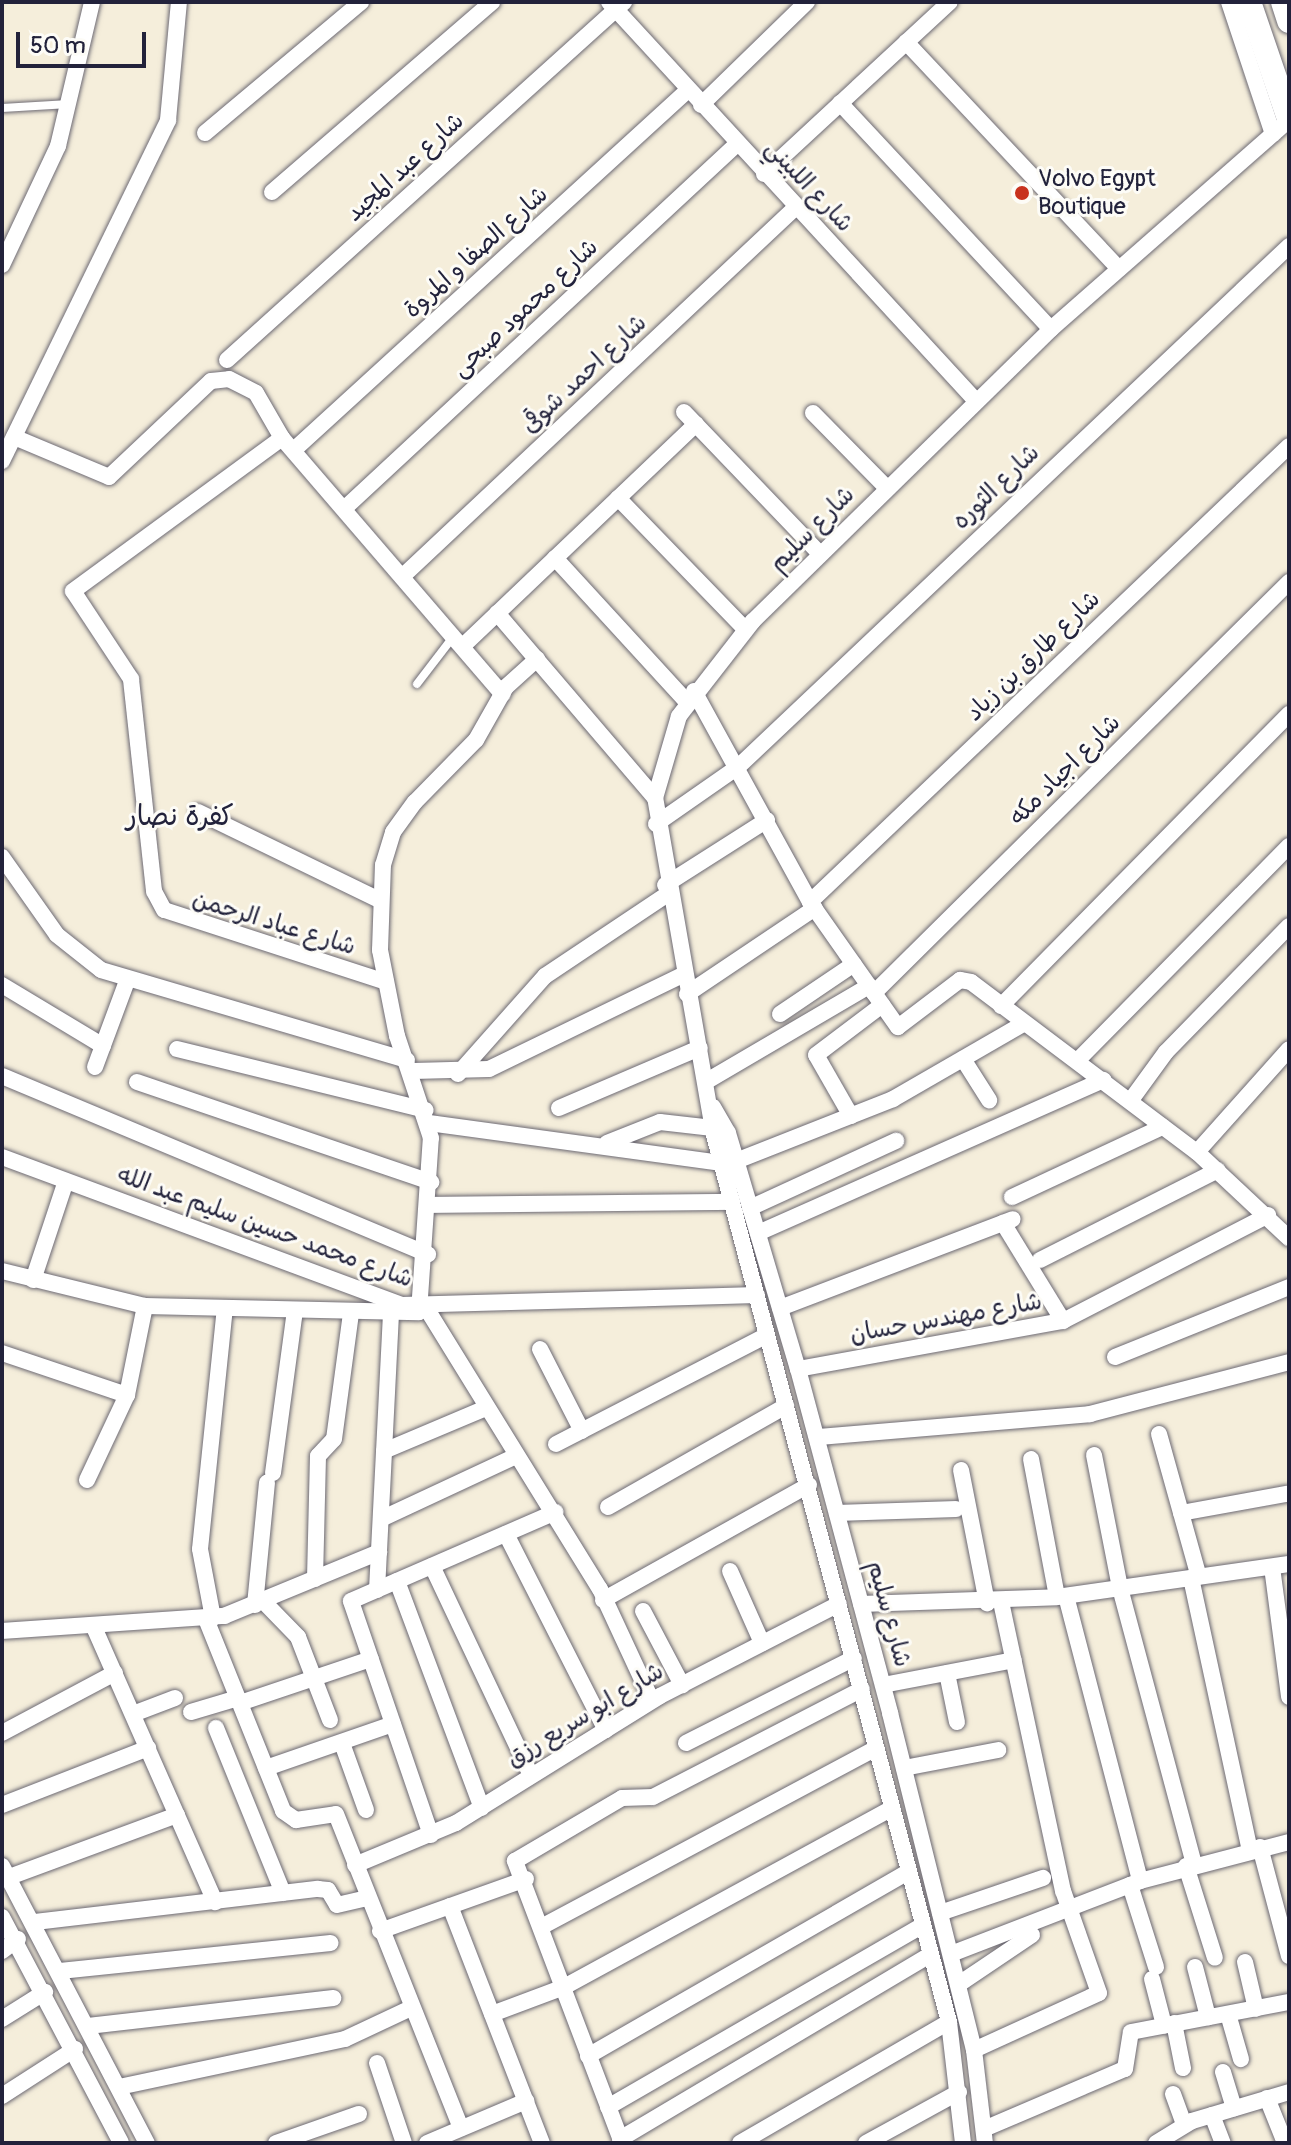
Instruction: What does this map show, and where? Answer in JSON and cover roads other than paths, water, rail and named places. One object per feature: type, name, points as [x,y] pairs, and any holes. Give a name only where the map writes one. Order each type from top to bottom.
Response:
[{"type":"main road","points":[[1249,2],[1284,124]]},
{"type":"main road","points":[[1283,2],[1289,21]]},
{"type":"street","points":[[3,259],[71,104],[92,2]]},
{"type":"street","points":[[2,461],[168,120],[179,2]]},
{"type":"street","points":[[205,133],[361,2]]},
{"type":"street","points":[[272,192],[492,2]]},
{"type":"street","points":[[701,105],[807,2]]},
{"type":"street","points":[[764,174],[950,2]]},
{"type":"street","points":[[1229,2],[1284,124]]},
{"type":"street","name":"شارع اللبيني","points":[[616,4],[701,105],[976,401]]},
{"type":"street","name":"شارع عبد المجيد","points":[[227,360],[616,4]]},
{"type":"street","points":[[906,42],[1119,269]]},
{"type":"street","name":"شارع الصفا و المروة","points":[[296,448],[688,90]]},
{"type":"street","points":[[840,103],[1051,329]]},
{"type":"street","name":"شارع سليم","points":[[963,2143],[949,2022],[732,1202],[729,1162],[713,1107],[666,890],[655,798],[690,696],[745,629],[1051,329],[1284,124]]},
{"type":"street","name":"شارع محمود صبحى","points":[[345,508],[737,144]]},
{"type":"street","name":"شارع احمد شوقى","points":[[404,575],[796,207]]},
{"type":"street","name":"شارع الثوره","points":[[656,824],[739,766],[1289,246]]},
{"type":"street","points":[[14,437],[109,477],[211,381],[229,379],[256,393],[282,438],[296,448],[460,639],[502,694]]},
{"type":"street","points":[[813,413],[887,488]]},
{"type":"street","points":[[460,639],[497,613],[618,498],[690,418],[820,554]]},
{"type":"street","name":"شارع عباد الرحمن","points":[[282,438],[77,585],[76,605],[113,645],[131,679],[154,891],[164,910],[386,982]]},
{"type":"street","name":"شارع طارق بن زياد","points":[[687,994],[813,905],[1289,446]]},
{"type":"street","points":[[618,498],[745,629]]},
{"type":"street","points":[[555,558],[690,696],[739,766],[813,905],[898,1027],[965,979],[1131,1100],[1287,1230]]},
{"type":"street","name":"شارع اجياد مكه","points":[[875,995],[1289,582]]},
{"type":"street","points":[[497,613],[655,798]]},
{"type":"street","points":[[537,659],[502,694],[488,726],[393,832],[379,900],[386,982],[427,1116],[431,1182],[424,1307],[516,1456],[556,1512],[652,1701]]},
{"type":"street","points":[[1001,1006],[1289,714]]},
{"type":"street","points":[[198,812],[379,900]]},
{"type":"street","points":[[458,1074],[545,976],[767,820]]},
{"type":"street","points":[[1077,1061],[1289,846]]},
{"type":"street","points":[[2,857],[57,935],[127,981],[410,1066],[458,1074],[519,1057],[683,975]]},
{"type":"street","points":[[1131,1100],[1166,1052],[1289,926]]},
{"type":"street","points":[[780,1014],[854,964]]},
{"type":"street","points":[[95,1067],[127,981]]},
{"type":"street","points":[[2,985],[103,1046]]},
{"type":"street","points":[[851,1116],[816,1055],[875,995]]},
{"type":"street","points":[[707,1081],[875,995]]},
{"type":"street","points":[[177,1049],[427,1116],[729,1162],[851,1116],[963,1059],[1023,1024]]},
{"type":"street","points":[[559,1108],[700,1048]]},
{"type":"street","points":[[1197,1152],[1289,1049]]},
{"type":"street","points":[[963,1059],[989,1100]]},
{"type":"street","points":[[2,1076],[428,1254]]},
{"type":"street","points":[[758,1233],[1104,1080]]},
{"type":"street","points":[[137,1082],[431,1182]]},
{"type":"street","name":"شارع سليم","points":[[713,1107],[713,1128],[750,1208],[818,1437],[959,1984],[974,2050],[984,2136]]},
{"type":"street","points":[[606,1143],[660,1122],[713,1128]]},
{"type":"street","points":[[1012,1197],[1162,1127]]},
{"type":"street","points":[[750,1208],[896,1141]]},
{"type":"street","name":"شارع محمد حسين سليم عبد الله","points":[[2,1157],[424,1307],[757,1295]]},
{"type":"street","points":[[1040,1260],[1218,1170]]},
{"type":"street","points":[[33,1280],[66,1181]]},
{"type":"street","points":[[430,1205],[732,1202]]},
{"type":"street","name":"شارع مهندس حسان","points":[[798,1369],[1063,1321],[1268,1215]]},
{"type":"street","points":[[780,1308],[1008,1221],[1063,1321]]},
{"type":"street","points":[[2,1271],[145,1306],[391,1314],[424,1307]]},
{"type":"street","points":[[1115,1357],[1289,1287]]},
{"type":"street","points":[[87,1480],[127,1395],[145,1306]]},
{"type":"street","points":[[225,1308],[200,1549],[210,1618],[283,1811],[296,1820],[336,1814],[461,2128]]},
{"type":"street","points":[[260,1603],[270,1478],[295,1311]]},
{"type":"street","points":[[315,1579],[318,1456],[334,1439],[351,1313]]},
{"type":"street","points":[[377,1590],[391,1314]]},
{"type":"street","points":[[556,1444],[767,1335]]},
{"type":"street","points":[[540,1349],[582,1431]]},
{"type":"street","points":[[2,1353],[127,1395]]},
{"type":"street","points":[[818,1437],[1090,1414],[1289,1362]]},
{"type":"street","points":[[608,1507],[786,1406]]},
{"type":"street","points":[[384,1451],[486,1408]]},
{"type":"street","points":[[1159,1434],[1181,1513],[1255,1849],[1289,1956]]},
{"type":"street","points":[[1094,1455],[1120,1588],[1215,1958]]},
{"type":"street","points":[[381,1519],[516,1456]]},
{"type":"street","points":[[1031,1459],[1061,1597],[1135,1883],[1154,1973],[1183,2068]]},
{"type":"street","points":[[961,1470],[994,1602],[1014,1660],[1068,1906],[1099,1993],[974,2050]]},
{"type":"street","points":[[603,1600],[809,1485]]},
{"type":"street","points":[[1181,1513],[1286,1494]]},
{"type":"street","points":[[837,1513],[956,1509]]},
{"type":"street","points":[[431,1835],[351,1601],[556,1512]]},
{"type":"street","points":[[506,1534],[606,1730]]},
{"type":"street","points":[[2,1631],[210,1618],[260,1603],[379,1552]]},
{"type":"street","points":[[432,1566],[531,1775]]},
{"type":"street","points":[[861,1604],[994,1602],[1061,1597],[1280,1566],[1289,1697]]},
{"type":"street","points":[[730,1571],[762,1643]]},
{"type":"street","points":[[397,1581],[482,1808]]},
{"type":"street","points":[[260,1603],[298,1637],[330,1720]]},
{"type":"street","name":"شارع ابو سريع رزق","points":[[355,1865],[431,1835],[482,1808],[652,1701],[839,1604]]},
{"type":"street","points":[[643,1611],[682,1685]]},
{"type":"street","points":[[93,1625],[215,1902]]},
{"type":"street","points":[[686,1743],[854,1658]]},
{"type":"street","points":[[191,1712],[317,1682],[371,1659]]},
{"type":"street","points":[[883,1685],[1014,1660]]},
{"type":"street","points":[[2,1733],[115,1673]]},
{"type":"street","points":[[947,1673],[957,1722]]},
{"type":"street","points":[[862,1689],[653,1797],[622,1798],[515,1861],[526,1879],[621,2141],[930,1955]]},
{"type":"street","points":[[133,1714],[175,1698]]},
{"type":"street","points":[[266,1768],[343,1746],[393,1724]]},
{"type":"street","points":[[216,1728],[283,1893]]},
{"type":"street","points":[[343,1746],[366,1810]]},
{"type":"street","points":[[2,1805],[148,1748]]},
{"type":"street","points":[[543,1926],[877,1748]]},
{"type":"street","points":[[904,1768],[998,1750]]},
{"type":"street","points":[[492,2014],[564,1987],[892,1808]]},
{"type":"street","points":[[147,2143],[7,1871],[177,1815]]},
{"type":"street","points":[[951,1954],[1068,1906],[1135,1883],[1190,1865],[1289,1842]]},
{"type":"street","points":[[588,2056],[908,1872]]},
{"type":"street","points":[[940,1913],[1043,1878]]},
{"type":"street","points":[[380,1931],[526,1879]]},
{"type":"street","points":[[35,1922],[283,1893],[328,1890],[345,1906],[367,1898]]},
{"type":"street","points":[[450,1906],[542,2143]]},
{"type":"street","points":[[2,1917],[18,1939],[121,2143]]},
{"type":"street","points":[[608,2107],[922,1926]]},
{"type":"street","points":[[959,1984],[1032,1935]]},
{"type":"street","points":[[2,1951],[18,1939]]},
{"type":"street","points":[[60,1971],[331,1943]]},
{"type":"street","points":[[1245,1962],[1256,2009]]},
{"type":"street","points":[[1195,1967],[1208,2017]]},
{"type":"street","points":[[2,2019],[45,1992]]},
{"type":"street","points":[[88,2026],[333,1998]]},
{"type":"street","points":[[984,2136],[1125,2069],[1128,2036],[1135,2030],[1289,2002]]},
{"type":"street","points":[[119,2087],[345,2039],[411,2008]]},
{"type":"street","points":[[1228,2014],[1241,2059]]},
{"type":"street","points":[[740,2143],[949,2022]]},
{"type":"street","points":[[2,2096],[75,2049]]},
{"type":"street","points":[[377,2063],[404,2143]]},
{"type":"street","points":[[1223,2072],[1234,2108]]},
{"type":"street","points":[[866,2143],[959,2092]]},
{"type":"street","points":[[1163,2140],[1184,2124],[1289,2092]]},
{"type":"street","points":[[1173,2094],[1184,2124]]},
{"type":"street","points":[[1267,2098],[1285,2143]]},
{"type":"street","points":[[427,2143],[526,2101]]},
{"type":"street","points":[[276,2143],[359,2114]]},
{"type":"street","points":[[1212,2115],[1223,2143]]},
{"type":"lane","points":[[2,108],[71,104]]},
{"type":"lane","points":[[417,684],[460,639]]},
{"type":"place","name":"Volvo Egypt Boutique","points":[[1022,193]]},
{"type":"district","name":"كفرة نصار","points":[[180,817]]}]
